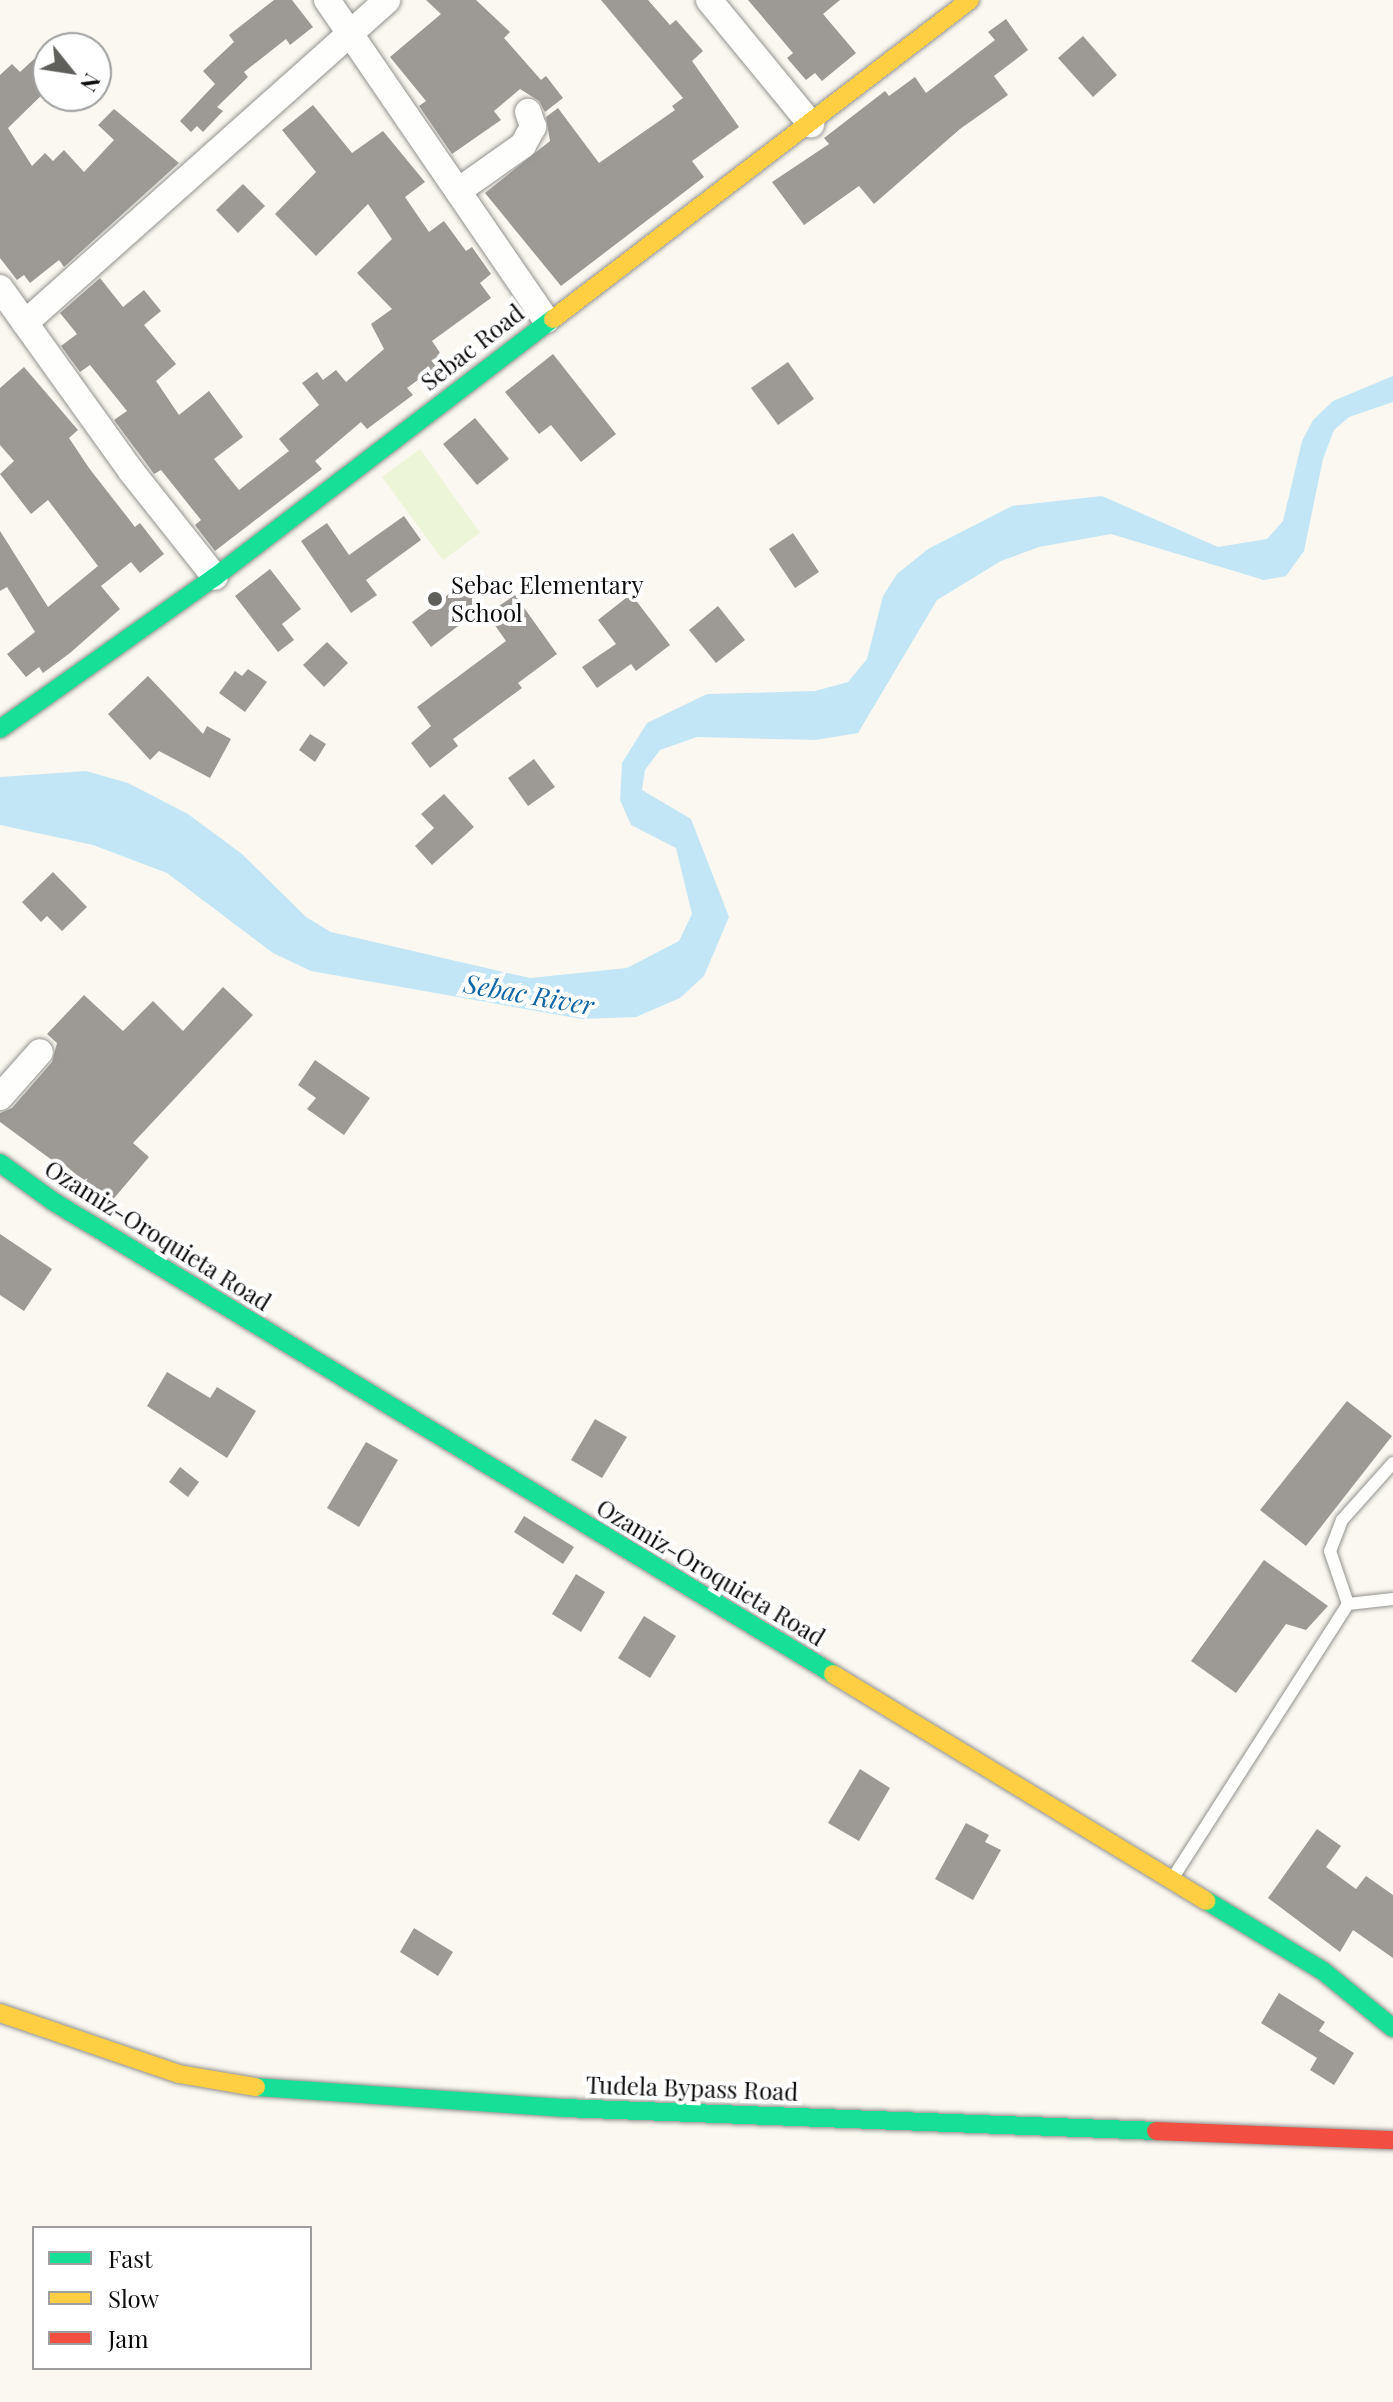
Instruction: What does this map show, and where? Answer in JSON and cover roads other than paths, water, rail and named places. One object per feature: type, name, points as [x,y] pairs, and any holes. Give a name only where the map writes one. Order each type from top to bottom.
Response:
[{"type":"main road","name":"Sebac Road","points":[[0,729],[215,577],[546,320],[811,124],[970,0]]},
{"type":"main road","name":"Ozamiz-Oroquieta Road","points":[[0,1163],[54,1202],[1323,1971],[1393,2028]]},
{"type":"main road","name":"Tudela Bypass Road","points":[[0,2013],[179,2074],[242,2086],[564,2108],[1393,2140]]},
{"type":"street","points":[[327,0],[546,320]]},
{"type":"street","points":[[25,323],[387,0]]},
{"type":"street","points":[[709,0],[811,124]]},
{"type":"street","points":[[458,191],[528,139],[533,127],[528,112]]},
{"type":"street","points":[[0,288],[131,471],[215,577]]},
{"type":"street","points":[[0,1097],[40,1052]]},
{"type":"lane","points":[[1348,1604],[1332,1567],[1331,1543],[1342,1520],[1393,1463]]},
{"type":"lane","points":[[1348,1604],[1393,1599]]},
{"type":"lane","points":[[1172,1879],[1348,1604]]},
{"type":"water","name":"Sebac River","points":[[1393,376],[1393,402],[1349,417],[1334,430],[1323,459],[1304,551],[1286,576],[1264,580],[1111,534],[1039,547],[1001,561],[937,600],[858,733],[815,740],[697,737],[660,750],[645,770],[642,790],[691,819],[729,917],[704,976],[680,998],[636,1017],[582,1019],[311,971],[273,953],[167,873],[93,845],[0,825],[0,777],[86,771],[128,783],[188,814],[242,854],[306,917],[331,932],[530,978],[627,968],[679,941],[692,914],[676,848],[631,825],[620,800],[622,763],[647,723],[707,694],[815,691],[848,682],[867,659],[883,596],[897,574],[928,549],[1012,506],[1102,496],[1218,547],[1267,539],[1283,521],[1302,441],[1313,420],[1333,401]]},
{"type":"place","name":"Sebac Elementary School","points":[[435,599]]}]
